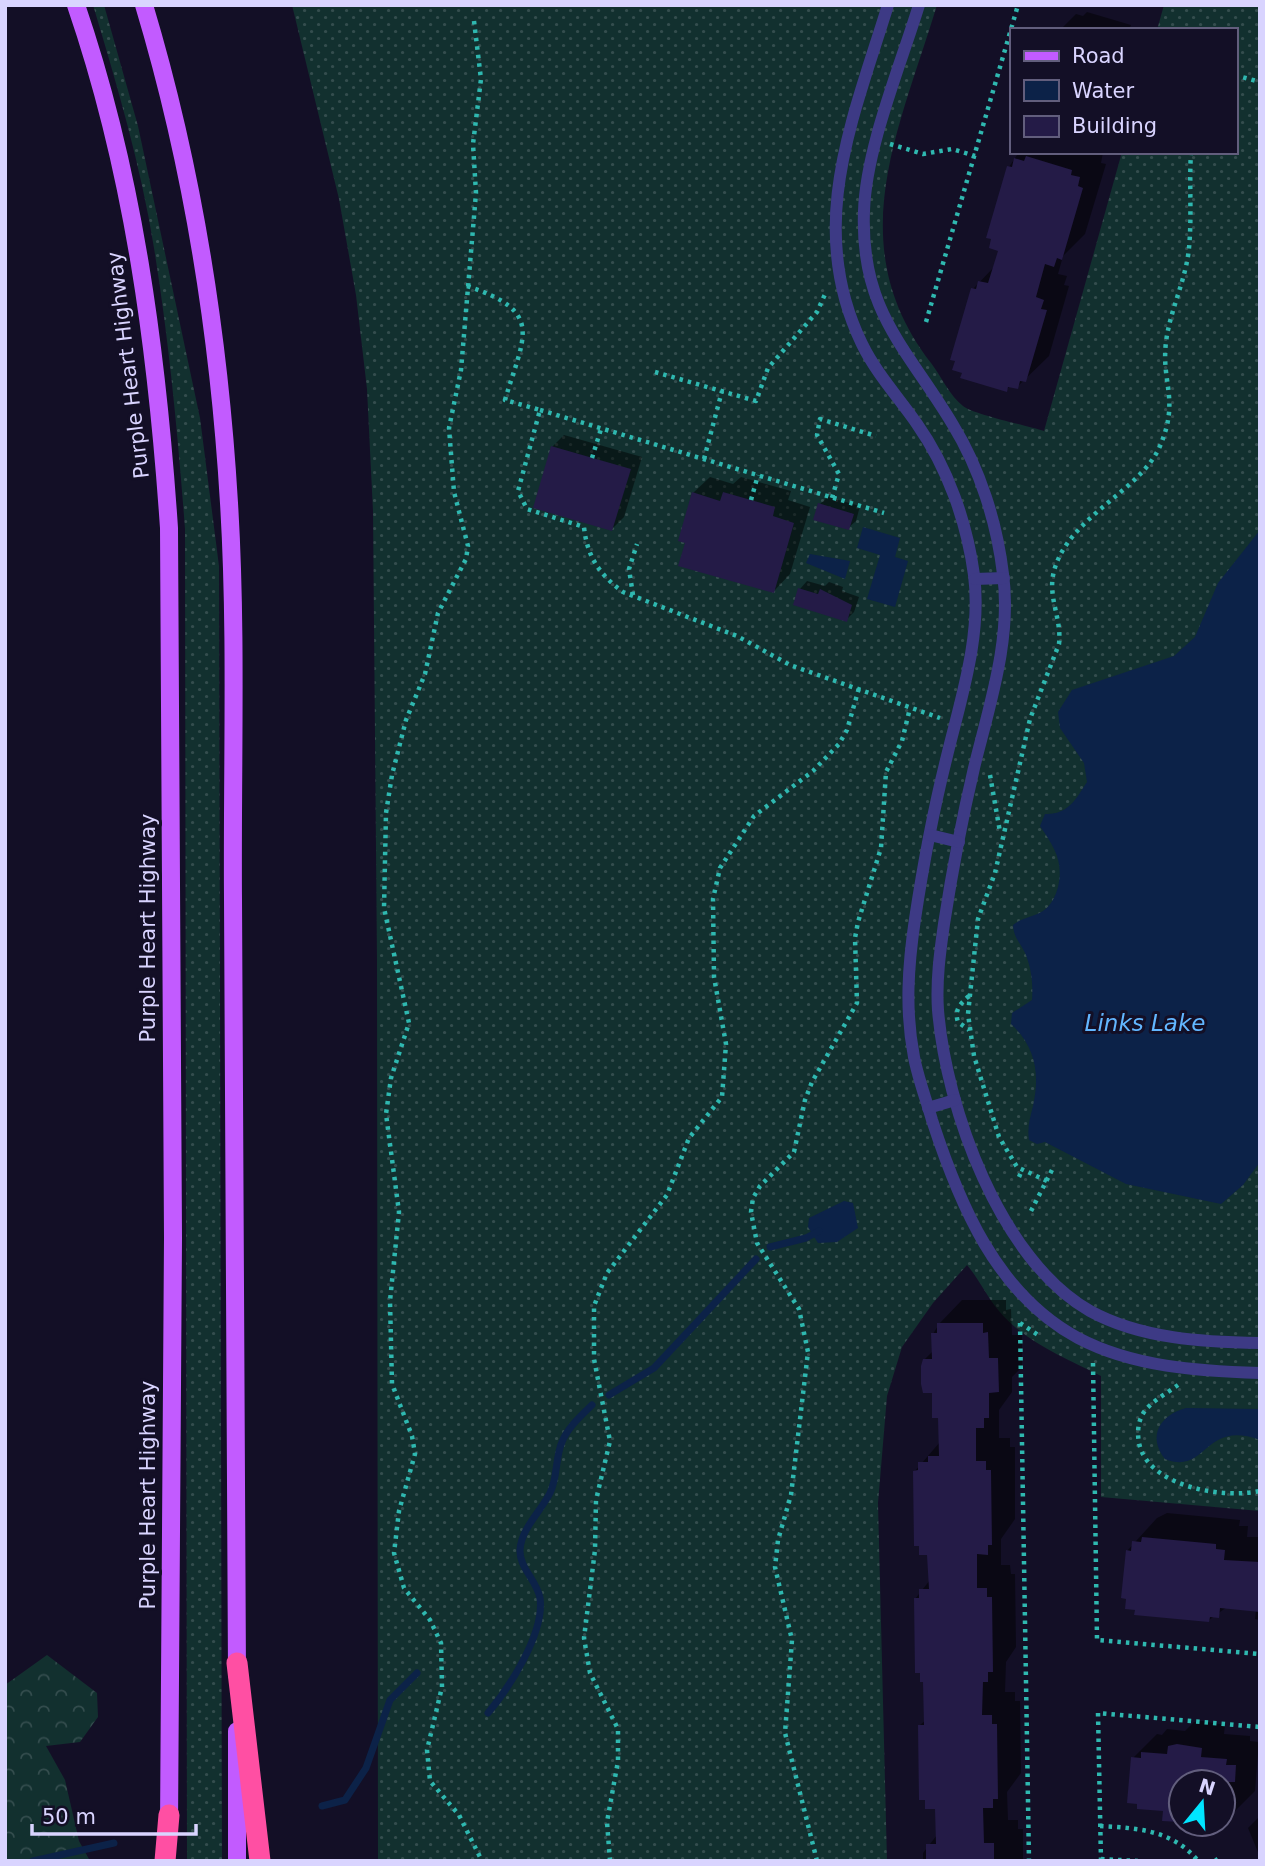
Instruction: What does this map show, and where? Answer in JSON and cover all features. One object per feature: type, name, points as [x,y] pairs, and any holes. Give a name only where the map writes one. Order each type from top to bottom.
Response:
[{"type":"highway","points":[[237,1663],[260,1861]]},
{"type":"highway","points":[[167,1861],[169,1815]]},
{"type":"main road","name":"Purple Heart Highway","points":[[76,5],[93,54],[118,148],[138,245],[163,438],[169,528],[173,1238],[169,1815]]},
{"type":"main road","points":[[144,5],[167,82],[199,237],[214,328],[229,508],[237,1222],[237,1861]]},
{"type":"lane","points":[[888,5],[839,168],[834,210],[838,270],[862,343],[924,435],[943,471],[967,537],[975,579],[975,612],[966,678],[930,835],[915,915],[908,983],[914,1059],[928,1108],[974,1226],[990,1255],[1012,1282],[1049,1317],[1077,1337],[1142,1361],[1180,1369],[1260,1373]]},
{"type":"lane","points":[[919,5],[878,140],[864,211],[866,257],[875,294],[889,330],[954,426],[970,458],[991,519],[1004,578],[1001,648],[944,920],[938,983],[943,1053],[955,1100],[1001,1215],[1015,1238],[1041,1270],[1068,1295],[1091,1311],[1150,1332],[1184,1339],[1260,1343]]},
{"type":"lane","points":[[975,579],[1004,578]]},
{"type":"lane","points":[[930,835],[959,842]]},
{"type":"lane","points":[[928,1108],[955,1100]]},
{"type":"path","points":[[1011,28],[1018,5]]},
{"type":"path","points":[[474,21],[481,79],[473,144],[476,192],[461,370],[449,428],[454,492],[467,546],[466,559],[438,613],[425,674],[399,748],[386,813],[384,908],[409,1023],[391,1078],[386,1114],[399,1212],[390,1301],[392,1384],[412,1436],[415,1454],[400,1511],[394,1553],[404,1588],[430,1620],[441,1643],[442,1687],[427,1750],[430,1781],[459,1815],[482,1861]]},
{"type":"path","points":[[926,322],[1010,33]]},
{"type":"path","points":[[1237,76],[1260,82]]},
{"type":"path","points":[[878,140],[923,154],[952,149],[975,156]]},
{"type":"path","points":[[1046,1181],[1022,1170],[999,1137],[987,1104],[969,1030],[978,919],[995,873],[1030,719],[1059,644],[1061,631],[1052,599],[1055,567],[1094,513],[1153,460],[1167,429],[1171,401],[1164,359],[1189,246],[1191,154]]},
{"type":"path","points":[[655,372],[755,401],[773,361],[824,302],[825,284]]},
{"type":"path","points":[[467,286],[498,298],[516,310],[523,321],[524,334],[518,365],[505,400],[884,513]]},
{"type":"path","points":[[704,459],[722,391]]},
{"type":"path","points":[[540,410],[518,491],[527,509],[584,527],[591,559],[610,582],[633,595],[737,636],[790,665],[940,718]]},
{"type":"path","points":[[832,498],[839,474],[817,435],[820,419],[876,436]]},
{"type":"path","points":[[592,458],[601,429]]},
{"type":"path","points":[[751,500],[758,475]]},
{"type":"path","points":[[633,595],[629,569],[637,544]]},
{"type":"path","points":[[610,1861],[607,1822],[618,1761],[618,1728],[590,1673],[584,1638],[595,1550],[596,1500],[610,1441],[594,1359],[594,1306],[607,1273],[667,1195],[689,1139],[722,1097],[726,1044],[714,976],[713,899],[720,868],[754,816],[814,771],[839,744],[847,730],[859,688]]},
{"type":"path","points":[[817,1861],[785,1733],[792,1640],[775,1567],[778,1540],[791,1495],[808,1352],[799,1310],[757,1242],[751,1212],[753,1198],[760,1186],[794,1152],[805,1100],[812,1082],[857,1003],[856,930],[881,848],[886,772],[902,741],[910,708]]},
{"type":"path","points":[[969,1030],[958,1022],[956,1015],[958,1007],[970,996]]},
{"type":"path","points":[[1031,1211],[1053,1168]]},
{"type":"path","points":[[1019,1177],[1022,1170]]},
{"type":"path","points":[[1020,1323],[1029,1861]]},
{"type":"path","points":[[1093,1363],[1097,1640],[1260,1654]]},
{"type":"path","points":[[1178,1385],[1145,1411],[1138,1424],[1142,1452],[1151,1466],[1166,1477],[1194,1486],[1244,1495],[1260,1491]]},
{"type":"path","points":[[1138,1861],[1101,1860],[1098,1713],[1260,1727]]},
{"type":"path","points":[[1100,1826],[1144,1829],[1162,1834],[1180,1844],[1198,1861]]},
{"type":"path","points":[[1215,1861],[1219,1858],[1221,1861]]},
{"type":"green space","points":[[93,5],[104,5],[138,126],[200,418],[219,566],[222,1861],[187,1861],[185,529],[169,353],[149,217],[128,126]]},
{"type":"green space","points":[[292,5],[937,5],[894,143],[886,187],[883,231],[888,275],[904,319],[958,402],[977,413],[1044,431],[1121,154],[1237,154],[1237,28],[1158,28],[1164,5],[1260,5],[1260,1511],[1101,1497],[1101,1376],[1021,1332],[999,1311],[967,1265],[933,1303],[902,1347],[887,1396],[878,1503],[887,1861],[378,1861],[377,959],[373,511],[367,389],[356,295],[339,199]]},
{"type":"green space","points":[[47,1655],[97,1693],[98,1717],[80,1742],[46,1746],[65,1780],[79,1841],[90,1861],[5,1861],[5,1685]]},
{"type":"water","points":[[863,527],[900,538],[895,557],[908,561],[895,607],[867,599],[880,555],[857,548]]},
{"type":"water","name":"Links Lake","points":[[1260,530],[1260,1162],[1243,1185],[1221,1204],[1126,1184],[1045,1142],[1037,1144],[1029,1140],[1036,1072],[1026,1042],[1011,1024],[1012,1013],[1032,1000],[1032,983],[1028,961],[1013,925],[1043,911],[1054,897],[1060,878],[1059,862],[1040,826],[1045,814],[1065,809],[1087,782],[1084,763],[1060,728],[1058,712],[1072,690],[1174,656],[1195,637],[1218,583]]},
{"type":"water","points":[[810,554],[850,561],[845,579],[806,563]]},
{"type":"water","points":[[844,1201],[853,1203],[858,1228],[837,1242],[818,1243],[808,1227],[809,1218]]},
{"type":"water","points":[[1186,1408],[1260,1409],[1260,1440],[1241,1435],[1227,1436],[1190,1460],[1179,1462],[1165,1459],[1157,1442],[1159,1428],[1169,1416]]},
{"type":"building","points":[[1026,156],[1072,170],[1071,175],[1080,177],[1078,186],[1083,188],[1062,260],[1057,258],[1054,267],[1045,264],[1036,297],[1044,300],[1041,309],[1047,310],[1026,382],[1020,381],[1018,389],[1008,387],[1007,392],[960,378],[962,373],[952,370],[955,361],[950,360],[971,288],[976,289],[978,281],[988,283],[998,251],[989,248],[991,239],[986,238],[1007,166],[1012,167],[1014,158],[1024,161]]},
{"type":"building","points":[[551,446],[631,469],[612,531],[533,508]]},
{"type":"building","points":[[692,492],[720,501],[723,492],[775,507],[773,516],[794,523],[774,593],[678,566],[685,543],[678,541]]},
{"type":"building","points":[[818,503],[854,514],[849,530],[813,520]]},
{"type":"building","points":[[798,588],[818,594],[820,589],[852,605],[847,622],[793,605]]},
{"type":"building","points":[[937,1323],[983,1323],[983,1333],[988,1332],[989,1358],[998,1358],[999,1392],[989,1393],[989,1418],[984,1418],[984,1428],[976,1428],[976,1461],[986,1461],[986,1470],[991,1470],[992,1545],[988,1545],[988,1555],[977,1554],[977,1588],[987,1588],[987,1597],[992,1597],[993,1672],[988,1672],[988,1682],[983,1682],[982,1715],[992,1715],[992,1724],[997,1724],[998,1799],[993,1799],[993,1808],[983,1808],[984,1843],[994,1843],[994,1861],[926,1861],[926,1844],[936,1844],[935,1809],[925,1809],[925,1800],[919,1800],[918,1725],[924,1725],[923,1682],[920,1682],[920,1673],[915,1673],[914,1598],[919,1598],[919,1589],[929,1589],[927,1555],[919,1555],[919,1546],[914,1546],[913,1471],[918,1470],[918,1462],[928,1462],[928,1456],[939,1456],[938,1418],[932,1418],[932,1393],[923,1393],[921,1384],[921,1366],[923,1359],[932,1359],[931,1333],[937,1333]]},
{"type":"building","points":[[1142,1537],[1216,1544],[1216,1549],[1225,1550],[1224,1560],[1260,1562],[1260,1612],[1220,1608],[1219,1618],[1210,1617],[1209,1622],[1134,1615],[1135,1610],[1125,1609],[1126,1599],[1121,1598],[1126,1550],[1131,1551],[1132,1541],[1141,1542]]},
{"type":"building","points":[[1177,1744],[1202,1748],[1201,1757],[1227,1759],[1226,1765],[1236,1765],[1236,1768],[1167,1768],[1167,1821],[1162,1821],[1163,1811],[1137,1809],[1137,1804],[1127,1803],[1131,1757],[1141,1758],[1141,1752],[1167,1754],[1168,1746]]},
{"type":"waterway","points":[[770,1247],[806,1238],[819,1231]]},
{"type":"waterway","points":[[609,1395],[654,1368],[756,1259]]},
{"type":"waterway","points":[[488,1713],[524,1659],[540,1612],[538,1592],[520,1556],[521,1542],[553,1487],[560,1448],[565,1437],[592,1405]]},
{"type":"waterway","points":[[322,1806],[345,1800],[366,1768],[390,1700],[417,1673]]},
{"type":"waterway","points":[[33,1861],[114,1843]]}]
